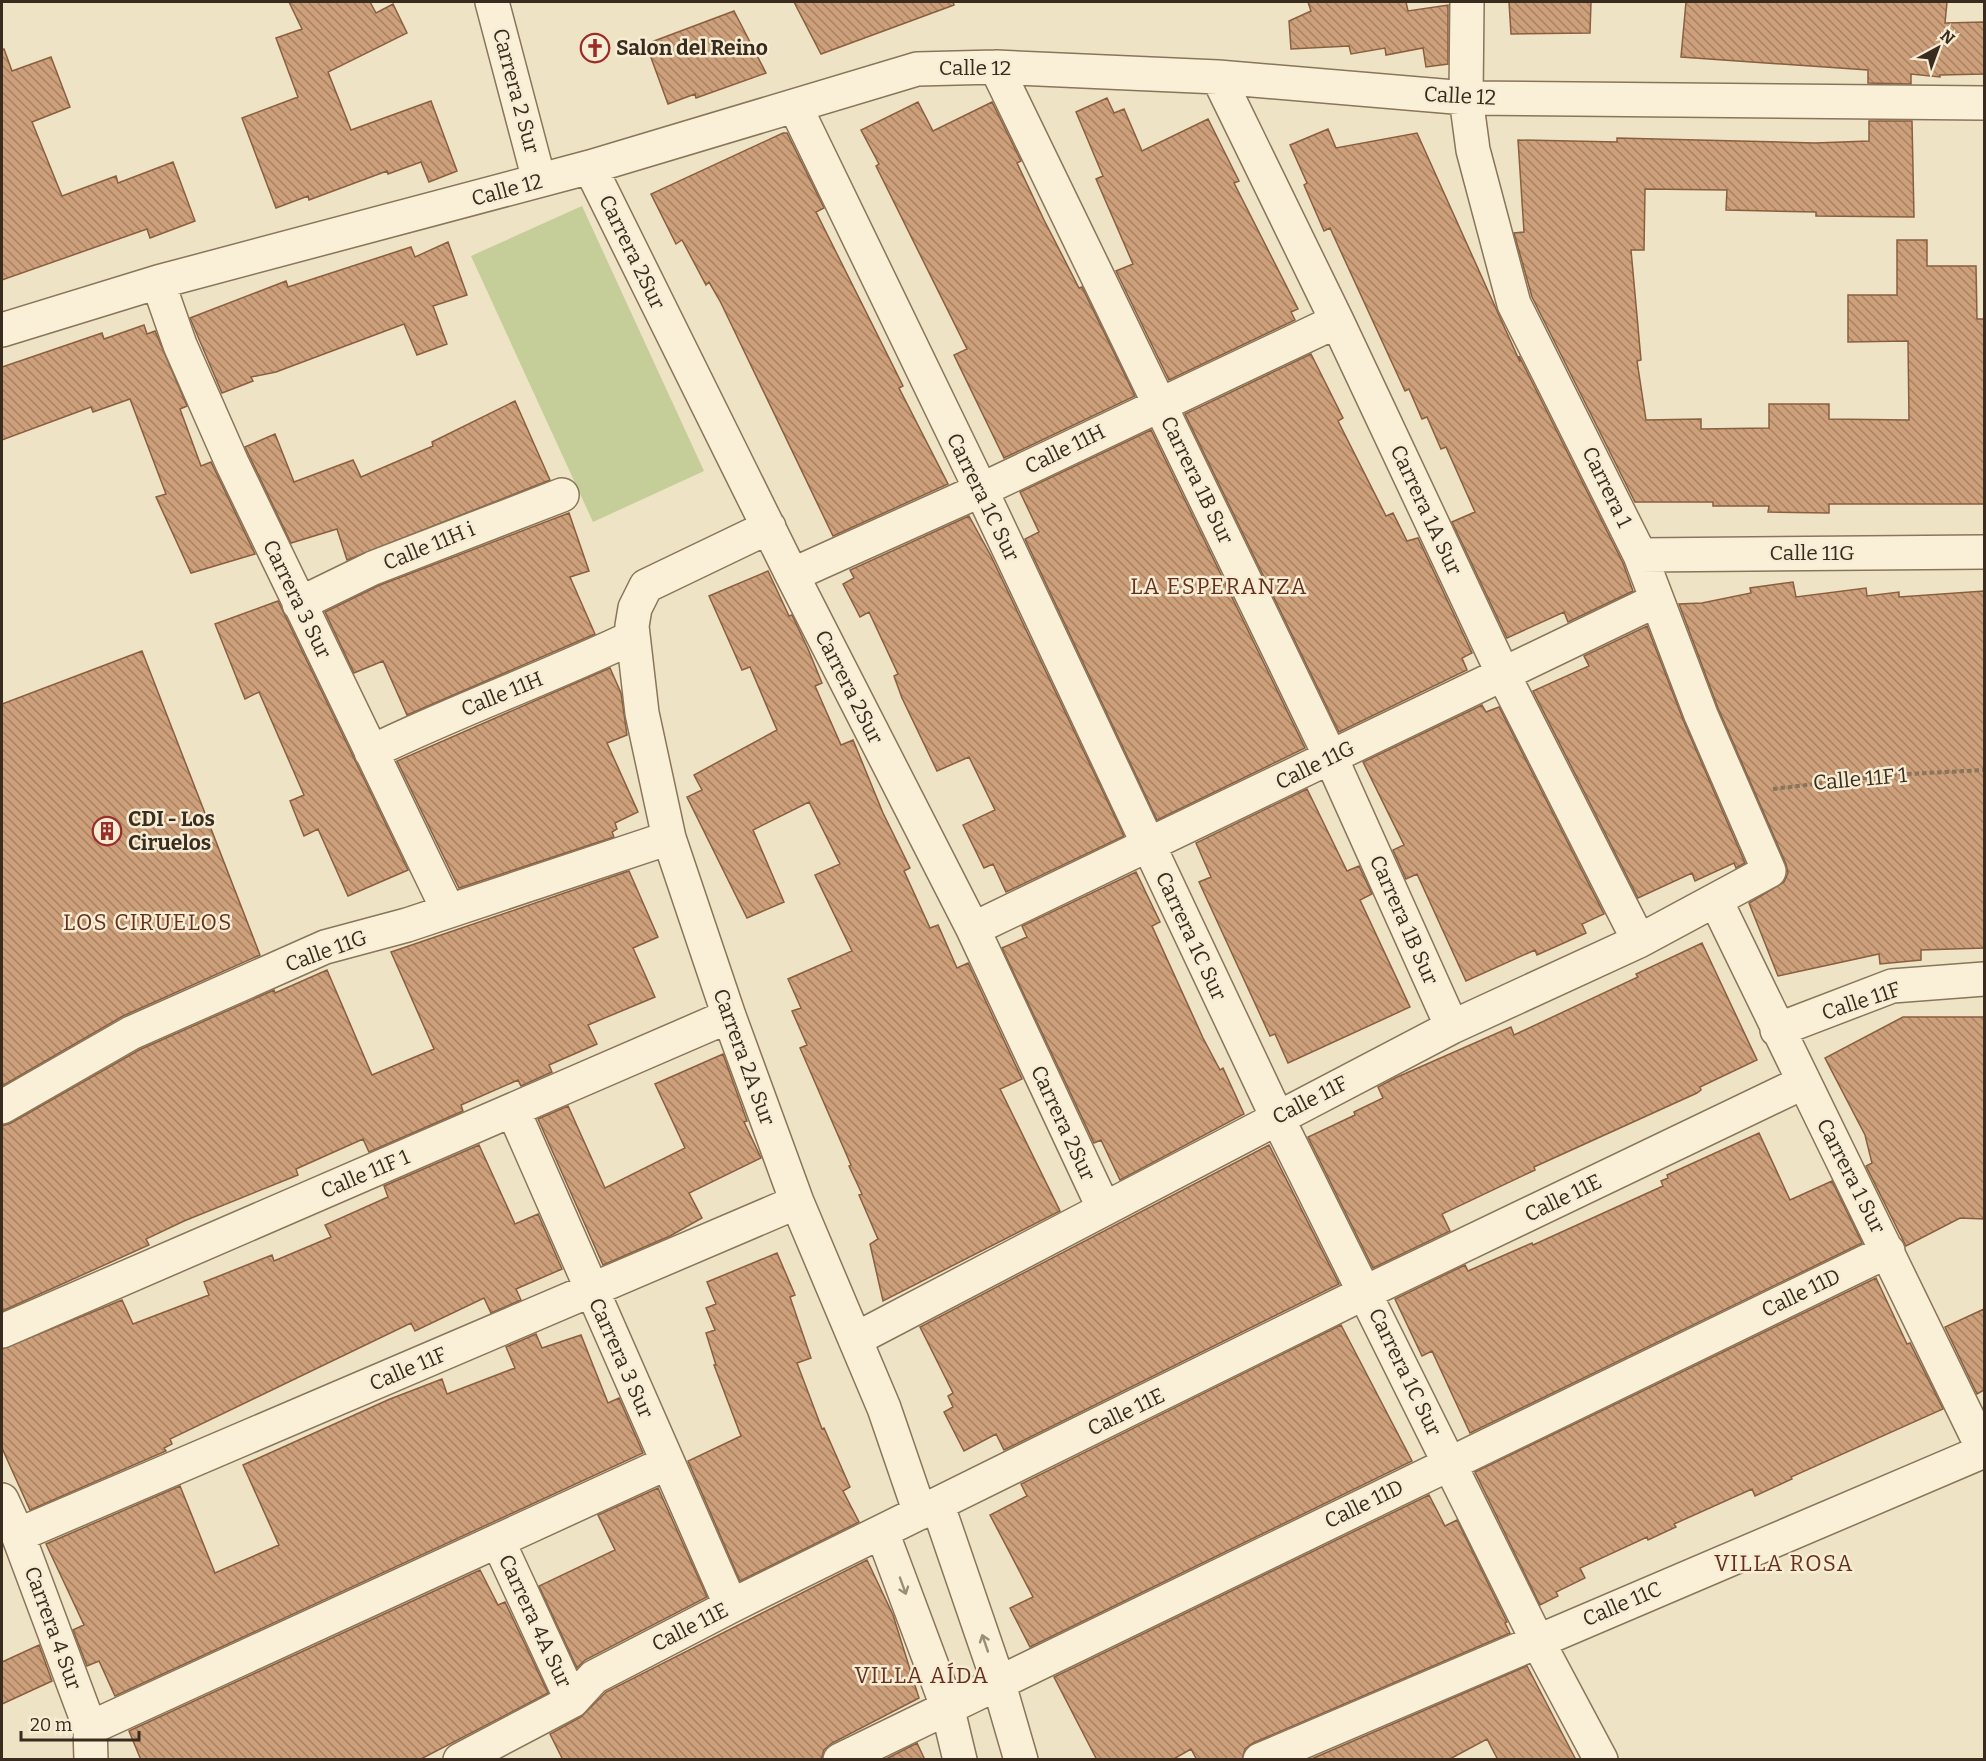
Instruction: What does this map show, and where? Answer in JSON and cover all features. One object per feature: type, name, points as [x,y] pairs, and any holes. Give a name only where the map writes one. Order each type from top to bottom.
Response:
[{"type":"street","name":"Carrera 2 Sur","points":[[492,2],[539,180]]},
{"type":"street","points":[[1466,98],[1467,2]]},
{"type":"street","name":"Calle 12","points":[[2,330],[158,282],[590,167],[917,69],[996,67],[1218,77],[1466,98],[1984,103]]},
{"type":"street","name":"Carrera 1B Sur","points":[[996,67],[1161,403],[1331,758],[1452,1027]]},
{"type":"street","name":"Carrera 1A Sur","points":[[1218,77],[1337,321],[1504,676],[1639,941]]},
{"type":"street","name":"Carrera 1","points":[[1466,98],[1473,150],[1514,304],[1640,555],[1701,715],[1769,872]]},
{"type":"street","name":"Carrera 1C Sur","points":[[795,106],[981,490],[1277,1117],[1537,1640],[1601,1760]]},
{"type":"street","name":"Carrera 2Sur","points":[[590,167],[792,575],[973,929],[1104,1209]]},
{"type":"street","name":"Carrera 3 Sur","points":[[158,282],[185,356],[299,604],[448,910]]},
{"type":"street","name":"Calle 11H","points":[[792,575],[981,490],[1337,321]]},
{"type":"street","name":"Calle 11H i","points":[[299,604],[373,568],[562,495]]},
{"type":"street","name":"Carrera 2A Sur","points":[[769,527],[646,586],[635,608],[633,636],[642,713],[669,838],[729,1016],[797,1202],[929,1509],[998,1681],[1021,1760]]},
{"type":"street","name":"Calle 11G","points":[[1640,555],[1984,552]]},
{"type":"street","name":"Calle 11G","points":[[973,929],[1504,676],[1658,600]]},
{"type":"street","name":"Calle 11H","points":[[371,752],[493,696],[565,669],[633,636]]},
{"type":"street","name":"Calle 11G","points":[[2,1107],[142,1028],[325,947],[407,925],[669,838]]},
{"type":"street","name":"Calle 11F","points":[[856,1339],[1452,1027],[1639,941],[1769,872]]},
{"type":"street","name":"Carrera 1 Sur","points":[[1716,901],[1984,1451]]},
{"type":"street","name":"Calle 11F","points":[[1777,1030],[1892,986],[1984,979]]},
{"type":"street","name":"Calle 11F 1","points":[[2,1331],[729,1016]]},
{"type":"street","name":"Calle 11E","points":[[460,1760],[572,1701],[594,1677],[731,1606],[1366,1292],[1804,1082]]},
{"type":"street","name":"Carrera 3 Sur","points":[[513,1110],[731,1606]]},
{"type":"street","name":"Calle 11F","points":[[18,1535],[797,1202]]},
{"type":"street","name":"Calle 11D","points":[[840,1760],[998,1681],[1888,1251]]},
{"type":"street","name":"Calle 11C","points":[[1262,1759],[1984,1451]]},
{"type":"street","points":[[90,1744],[498,1541],[667,1463]]},
{"type":"street","name":"Carrera 4 Sur","points":[[2,1500],[18,1535],[90,1744]]},
{"type":"street","points":[[882,1532],[947,1706],[960,1760]]},
{"type":"street","name":"Carrera 4A Sur","points":[[498,1541],[572,1701]]},
{"type":"path","name":"Calle 11F 1","points":[[1736,795],[1807,783],[1984,770]]},
{"type":"green space","points":[[582,206],[704,471],[593,522],[471,256]]},
{"type":"building","points":[[289,2],[370,2],[376,13],[393,4],[407,33],[328,72],[351,130],[431,101],[457,171],[429,182],[421,162],[388,174],[387,171],[309,200],[308,196],[276,208],[242,118],[298,97],[276,38],[302,29]]},
{"type":"building","points":[[794,2],[953,2],[954,5],[821,54]]},
{"type":"building","points":[[1308,2],[1406,2],[1408,11],[1448,5],[1448,64],[1426,67],[1423,48],[1386,55],[1385,48],[1351,54],[1349,46],[1291,49],[1289,21],[1311,11]]},
{"type":"building","points":[[1509,2],[1591,2],[1590,33],[1511,34]]},
{"type":"building","points":[[1686,2],[1947,2],[1945,23],[1984,22],[1984,74],[1940,75],[1940,77],[1911,74],[1911,84],[1868,83],[1868,70],[1681,57]]},
{"type":"building","points":[[734,11],[766,73],[696,98],[695,94],[668,104],[646,44]]},
{"type":"building","points":[[4,49],[12,71],[51,57],[70,107],[32,122],[62,196],[116,176],[118,183],[173,162],[195,221],[150,238],[147,229],[2,280],[2,50]]},
{"type":"building","points":[[1107,98],[1114,113],[1124,109],[1142,151],[1208,119],[1239,181],[1234,183],[1298,309],[1291,312],[1295,320],[1169,380],[1116,271],[1133,264],[1096,179],[1103,176],[1076,112]]},
{"type":"building","points":[[918,102],[933,131],[992,102],[1021,161],[1017,163],[1044,220],[1079,288],[1082,287],[1135,396],[1004,458],[954,355],[967,349],[876,166],[879,164],[861,130]]},
{"type":"building","points":[[1869,121],[1912,121],[1914,217],[1816,216],[1816,212],[1726,210],[1727,190],[1645,189],[1644,250],[1631,250],[1641,360],[1637,361],[1646,420],[1701,419],[1701,429],[1769,428],[1769,404],[1829,404],[1829,419],[1909,420],[1908,341],[1848,342],[1848,295],[1897,295],[1897,240],[1927,240],[1927,266],[1976,266],[1977,319],[1984,319],[1984,504],[1829,504],[1829,513],[1768,512],[1769,506],[1713,506],[1713,502],[1635,502],[1532,297],[1514,233],[1524,232],[1518,140],[1617,142],[1617,138],[1815,143],[1869,141]]},
{"type":"building","points":[[1328,129],[1336,148],[1417,133],[1520,362],[1519,356],[1623,563],[1633,591],[1568,622],[1564,612],[1507,638],[1452,522],[1475,512],[1446,447],[1441,449],[1427,417],[1422,419],[1409,389],[1405,391],[1330,228],[1324,231],[1304,185],[1307,183],[1290,145]]},
{"type":"building","points":[[787,133],[824,208],[816,212],[903,386],[899,388],[948,484],[833,536],[720,301],[709,282],[706,285],[682,240],[676,244],[651,194]]},
{"type":"building","points":[[448,242],[467,295],[433,306],[447,344],[417,355],[404,324],[276,372],[251,377],[253,381],[222,393],[190,318],[286,281],[288,287],[411,247],[415,257]]},
{"type":"building","points":[[144,325],[147,334],[155,331],[187,406],[180,409],[201,466],[211,462],[255,554],[191,573],[156,497],[166,494],[130,399],[93,412],[91,407],[2,440],[2,367],[102,333],[104,339]]},
{"type":"building","points":[[1311,354],[1343,418],[1338,421],[1386,516],[1393,513],[1407,541],[1418,538],[1472,653],[1462,658],[1467,670],[1339,732],[1185,414]]},
{"type":"building","points":[[515,401],[550,480],[347,560],[337,529],[291,543],[245,447],[275,434],[294,482],[353,460],[361,477],[433,446],[432,442]]},
{"type":"building","points":[[1151,430],[1305,748],[1157,820],[1025,539],[1039,532],[1020,492]]},
{"type":"building","points":[[569,513],[589,571],[570,577],[595,634],[407,715],[383,661],[354,673],[325,612],[380,585]]},
{"type":"building","points":[[969,516],[991,556],[1124,836],[1006,892],[993,864],[984,868],[963,825],[995,810],[969,757],[937,771],[902,698],[894,676],[898,674],[869,612],[860,617],[843,584],[854,578],[850,570]]},
{"type":"building","points":[[768,571],[789,616],[792,615],[808,649],[822,683],[815,686],[841,745],[853,740],[883,813],[910,868],[904,871],[930,928],[938,925],[957,968],[968,963],[1022,1079],[1000,1089],[1060,1211],[883,1301],[870,1244],[878,1239],[859,1195],[862,1194],[849,1166],[851,1165],[800,1048],[807,1045],[792,1011],[801,1008],[788,979],[852,951],[815,875],[840,864],[809,802],[753,830],[784,902],[747,918],[687,797],[702,790],[694,775],[777,730],[750,667],[742,670],[709,596]]},
{"type":"building","points":[[1793,582],[1796,597],[1866,588],[1867,596],[1899,592],[1899,597],[1984,591],[1984,948],[1921,950],[1921,960],[1880,964],[1879,954],[1778,976],[1749,903],[1784,882],[1788,873],[1786,864],[1718,708],[1679,604],[1702,603],[1751,593],[1750,588]]},
{"type":"building","points":[[278,601],[408,870],[348,896],[318,829],[304,836],[290,801],[304,795],[259,692],[245,699],[215,624]]},
{"type":"building","points":[[1647,626],[1684,722],[1745,863],[1736,868],[1734,863],[1695,881],[1692,873],[1638,898],[1533,691],[1589,666],[1584,656]]},
{"type":"building","name":"CDI - Los Ciruelos","points":[[142,651],[260,955],[123,1016],[2,1086],[2,704]]},
{"type":"building","points":[[610,668],[621,693],[627,735],[607,743],[638,812],[615,823],[617,829],[612,832],[614,837],[459,888],[397,761]]},
{"type":"building","points":[[1482,705],[1486,712],[1499,707],[1604,914],[1582,924],[1586,933],[1537,955],[1535,950],[1466,981],[1417,874],[1406,879],[1393,850],[1404,845],[1363,762]]},
{"type":"building","points":[[1307,789],[1347,871],[1359,866],[1372,894],[1360,900],[1410,1007],[1288,1063],[1275,1034],[1270,1036],[1199,882],[1211,877],[1196,843]]},
{"type":"building","points":[[629,871],[658,937],[633,948],[655,997],[588,1025],[597,1044],[549,1065],[552,1072],[521,1086],[518,1080],[461,1105],[463,1111],[369,1152],[363,1139],[296,1169],[298,1175],[184,1221],[146,1239],[149,1245],[2,1311],[2,1126],[139,1050],[274,990],[275,993],[327,970],[372,1075],[434,1049],[391,952]]},
{"type":"building","points":[[1136,872],[1160,922],[1152,926],[1203,1038],[1220,1070],[1223,1068],[1244,1114],[1120,1180],[1101,1140],[1094,1143],[1002,948],[1027,937],[1022,926]]},
{"type":"building","points":[[1702,943],[1757,1060],[1700,1087],[1701,1090],[1697,1093],[1534,1167],[1535,1170],[1442,1214],[1450,1231],[1373,1268],[1308,1137],[1355,1115],[1354,1112],[1383,1098],[1378,1087],[1395,1078],[1511,1027],[1514,1035],[1638,977],[1636,974]]},
{"type":"building","points":[[1903,1017],[1984,1017],[1984,1219],[1960,1218],[1906,1246],[1866,1166],[1872,1163],[1865,1135],[1825,1058]]},
{"type":"building","points":[[723,1054],[747,1121],[744,1122],[761,1158],[689,1193],[702,1218],[670,1236],[603,1265],[538,1119],[568,1106],[605,1188],[685,1148],[655,1084]]},
{"type":"building","points":[[1759,1133],[1790,1200],[1832,1181],[1862,1243],[1470,1433],[1432,1351],[1422,1356],[1395,1299],[1465,1265],[1468,1271],[1532,1243],[1533,1245],[1663,1186],[1661,1181],[1668,1178],[1667,1175]]},
{"type":"building","points":[[479,1145],[515,1224],[538,1214],[562,1269],[516,1289],[521,1300],[491,1313],[484,1298],[415,1331],[411,1323],[170,1439],[172,1444],[164,1448],[166,1451],[30,1510],[2,1448],[2,1349],[122,1300],[133,1324],[209,1295],[204,1282],[272,1255],[274,1261],[331,1237],[325,1225],[388,1197],[384,1186]]},
{"type":"building","points":[[1269,1145],[1339,1284],[1004,1450],[996,1434],[964,1451],[944,1412],[953,1407],[948,1396],[953,1393],[920,1327]]},
{"type":"building","points":[[777,1253],[795,1295],[790,1297],[811,1358],[797,1363],[822,1429],[824,1428],[850,1487],[843,1491],[859,1522],[740,1581],[688,1461],[741,1436],[714,1365],[716,1365],[706,1333],[715,1330],[706,1308],[716,1304],[707,1282]]},
{"type":"building","points":[[1876,1278],[1907,1344],[1910,1343],[1943,1409],[1791,1477],[1792,1479],[1755,1496],[1752,1489],[1674,1524],[1676,1527],[1648,1540],[1647,1537],[1580,1568],[1585,1578],[1556,1592],[1558,1596],[1540,1605],[1475,1472]]},
{"type":"building","points":[[1984,1309],[1984,1390],[1977,1394],[1945,1327]]},
{"type":"building","points":[[1341,1325],[1412,1461],[1030,1647],[1010,1608],[1033,1597],[990,1515],[1027,1496],[1021,1484]]},
{"type":"building","points":[[536,1334],[542,1348],[581,1335],[608,1403],[619,1398],[643,1453],[115,1696],[99,1661],[87,1666],[73,1630],[84,1625],[46,1544],[180,1486],[215,1573],[279,1545],[243,1465],[390,1399],[442,1379],[447,1394],[515,1368],[506,1347]]},
{"type":"building","points":[[658,1488],[707,1597],[585,1660],[577,1668],[539,1586],[615,1550],[598,1515]]},
{"type":"building","points":[[1429,1495],[1445,1526],[1457,1520],[1507,1622],[1505,1623],[1510,1633],[1253,1743],[1245,1749],[1242,1760],[1197,1760],[1191,1749],[1172,1760],[1097,1760],[1054,1677]]},
{"type":"building","points":[[867,1560],[893,1615],[919,1698],[832,1743],[824,1750],[821,1760],[563,1760],[550,1734],[581,1717],[606,1692]]},
{"type":"building","points":[[480,1570],[498,1605],[505,1602],[548,1693],[419,1760],[141,1760],[129,1731]]},
{"type":"building","points":[[39,1645],[52,1681],[2,1704],[2,1662]]},
{"type":"building","points":[[1527,1666],[1576,1760],[1498,1760],[1487,1739],[1448,1760],[1309,1760]]},
{"type":"building","points":[[917,1743],[925,1760],[884,1760]]},
{"type":"place","name":"Salon del Reino","points":[[595,48]]},
{"type":"place","name":"CDI - Los Ciruelos","points":[[107,831]]},
{"type":"district","name":"LA ESPERANZA","points":[[1219,586]]},
{"type":"district","name":"LOS CIRUELOS","points":[[148,922]]},
{"type":"district","name":"VILLA ROSA","points":[[1784,1563]]},
{"type":"district","name":"VILLA AÍDA","points":[[922,1675]]}]
